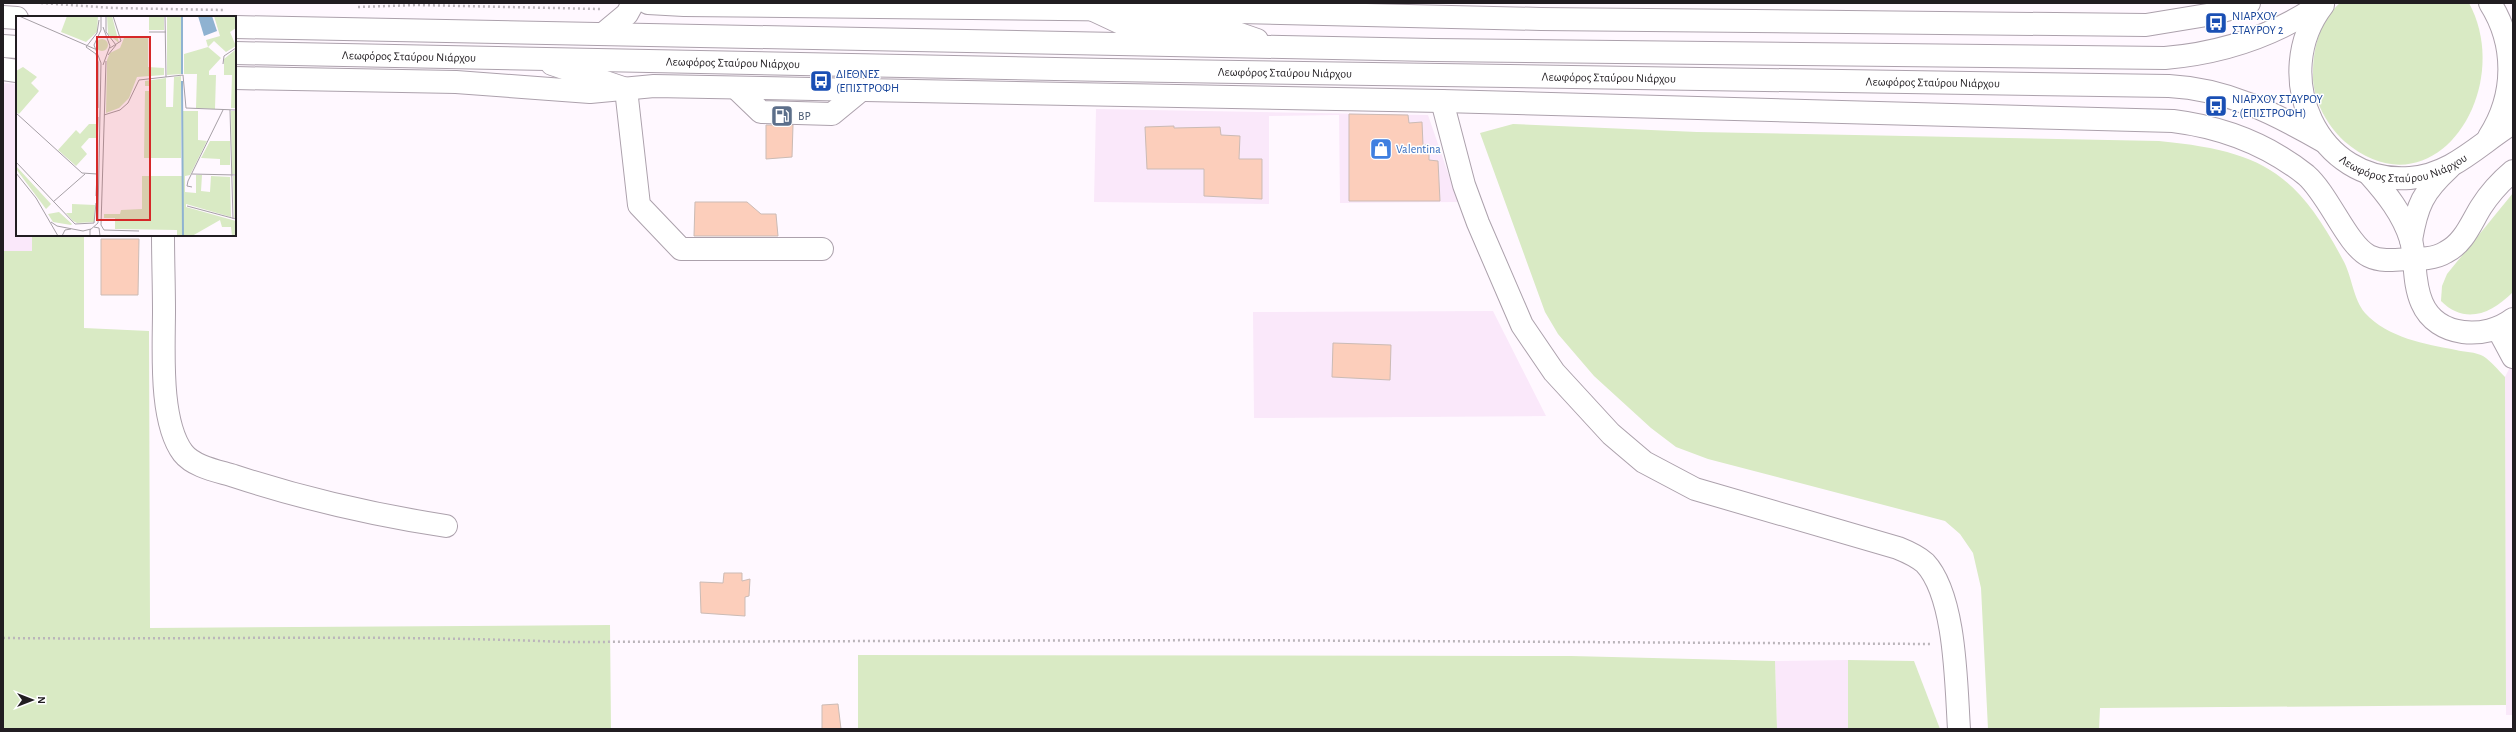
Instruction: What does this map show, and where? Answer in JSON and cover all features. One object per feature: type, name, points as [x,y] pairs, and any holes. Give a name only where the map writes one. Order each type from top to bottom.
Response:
[{"type":"street","points":[[603,34],[627,14],[633,3]]},
{"type":"street","points":[[648,3],[1088,6],[1541,19],[2146,26],[2206,16],[2249,3]]},
{"type":"street","points":[[236,27],[1279,47],[1898,56],[2165,58],[2205,53],[2245,43],[2303,15],[2322,3]]},
{"type":"street","name":"Λεωφόρος Σταύρου Νιάρχου","points":[[2323,141],[2307,110],[2300,74],[2304,40],[2308,27],[2325,3]]},
{"type":"street","name":"Λεωφόρος Σταύρου Νιάρχου","points":[[2486,141],[2500,120],[2507,104],[2513,69],[2509,38],[2490,3]]},
{"type":"street","points":[[2497,3],[2513,14]]},
{"type":"street","points":[[1088,6],[1123,24],[1231,31],[1279,47]]},
{"type":"street","points":[[3,17],[16,18]]},
{"type":"street","points":[[3,46],[16,47]]},
{"type":"street","name":"Λεωφόρος Σταύρου Νιάρχου","points":[[236,53],[1857,83],[2169,86],[2205,90],[2249,102],[2323,141],[2348,162],[2369,174],[2384,177],[2411,178],[2449,168],[2470,155],[2486,141],[2513,123]]},
{"type":"street","points":[[539,59],[578,74],[626,89]]},
{"type":"street","points":[[3,69],[16,71]]},
{"type":"street","points":[[236,78],[456,82],[590,92],[654,86],[1442,101],[1955,116],[2136,119],[2192,123],[2247,139],[2292,165],[2318,188],[2357,246],[2369,256],[2390,261],[2412,250],[2434,257],[2453,248],[2461,239],[2490,194],[2513,171]]},
{"type":"street","points":[[626,89],[639,205],[682,249],[822,249]]},
{"type":"street","points":[[1442,101],[1464,185],[1478,223],[1522,325],[1554,372],[1611,434],[1644,462],[1689,487],[1873,540],[1916,556],[1928,568],[1940,591],[1952,644],[1959,729]]},
{"type":"street","points":[[2449,168],[2420,199],[2415,212],[2412,250],[2417,290],[2422,304],[2430,316],[2452,329],[2462,332],[2488,332],[2505,324],[2513,357]]},
{"type":"street","points":[[2369,174],[2393,202],[2412,250]]},
{"type":"street","points":[[162,236],[162,366],[172,430],[183,453],[191,460],[208,468],[295,495],[354,510],[446,526]]},
{"type":"path","points":[[3,638],[302,636],[468,638],[565,642],[1219,640],[1952,644]]},
{"type":"shaded area","points":[[3,83],[16,84],[16,236],[32,236],[32,251],[3,251]]},
{"type":"shaded area","points":[[1096,109],[1428,115],[1458,202],[1340,203],[1339,115],[1269,116],[1269,204],[1094,202]]},
{"type":"shaded area","points":[[1493,311],[1546,416],[1254,418],[1253,312]]},
{"type":"shaded area","points":[[2513,361],[2513,715],[2506,715],[2505,377]]},
{"type":"shaded area","points":[[1848,660],[1848,729],[1777,729],[1775,661]]},
{"type":"green space","points":[[2340,3],[2469,3],[2481,37],[2482,72],[2474,105],[2458,134],[2435,154],[2408,164],[2377,161],[2344,141],[2327,121],[2319,105],[2314,89],[2313,69],[2315,49],[2326,20]]},
{"type":"green space","points":[[1513,124],[1697,132],[2159,141],[2194,145],[2224,151],[2249,159],[2271,170],[2290,185],[2308,205],[2325,229],[2346,266],[2361,307],[2374,322],[2408,339],[2483,356],[2489,360],[2505,377],[2506,705],[2100,708],[2099,729],[1988,729],[1981,588],[1973,553],[1960,534],[1945,521],[1708,459],[1676,447],[1651,428],[1594,376],[1558,334],[1545,312],[1480,133]]},
{"type":"green space","points":[[2513,193],[2513,292],[2505,300],[2487,311],[2478,314],[2459,313],[2441,301],[2442,286],[2447,274]]},
{"type":"green space","points":[[32,236],[84,236],[84,328],[149,331],[150,628],[610,625],[611,729],[3,729],[3,251],[32,251]]},
{"type":"green space","points":[[858,655],[1571,656],[1775,661],[1777,729],[858,729]]},
{"type":"green space","points":[[1848,660],[1914,661],[1940,729],[1848,729]]},
{"type":"building","points":[[1349,114],[1408,115],[1409,123],[1422,122],[1423,145],[1429,145],[1429,160],[1438,161],[1440,201],[1349,201]]},
{"type":"building","points":[[766,125],[793,125],[792,157],[766,159]]},
{"type":"building","points":[[1174,126],[1174,128],[1220,127],[1221,135],[1240,136],[1239,159],[1262,159],[1262,199],[1204,196],[1204,169],[1147,169],[1145,127]]},
{"type":"building","points":[[695,202],[747,202],[761,214],[776,214],[778,236],[694,236]]},
{"type":"building","points":[[101,239],[139,239],[138,295],[101,295]]},
{"type":"building","points":[[1333,343],[1391,345],[1390,380],[1332,377]]},
{"type":"building","points":[[724,573],[742,573],[742,581],[750,579],[749,596],[745,597],[745,616],[701,613],[700,582],[723,583]]},
{"type":"building","points":[[838,704],[841,729],[822,729],[822,705]]},
{"type":"place","name":"ΝΙΑΡΧΟΥ ΣΤΑΥΡΟΥ 2","points":[[2216,23]]},
{"type":"place","name":"ΔΙΕΘΝΕΣ (ΕΠΙΣΤΡΟΦΗ","points":[[821,81]]},
{"type":"place","name":"ΝΙΑΡΧΟΥ ΣΤΑΥΡΟΥ 2 (ΕΠΙΣΤΡΟΦΗ)","points":[[2216,106]]},
{"type":"place","name":"BP","points":[[782,116]]},
{"type":"place","name":"Valentina","points":[[1381,149]]}]
